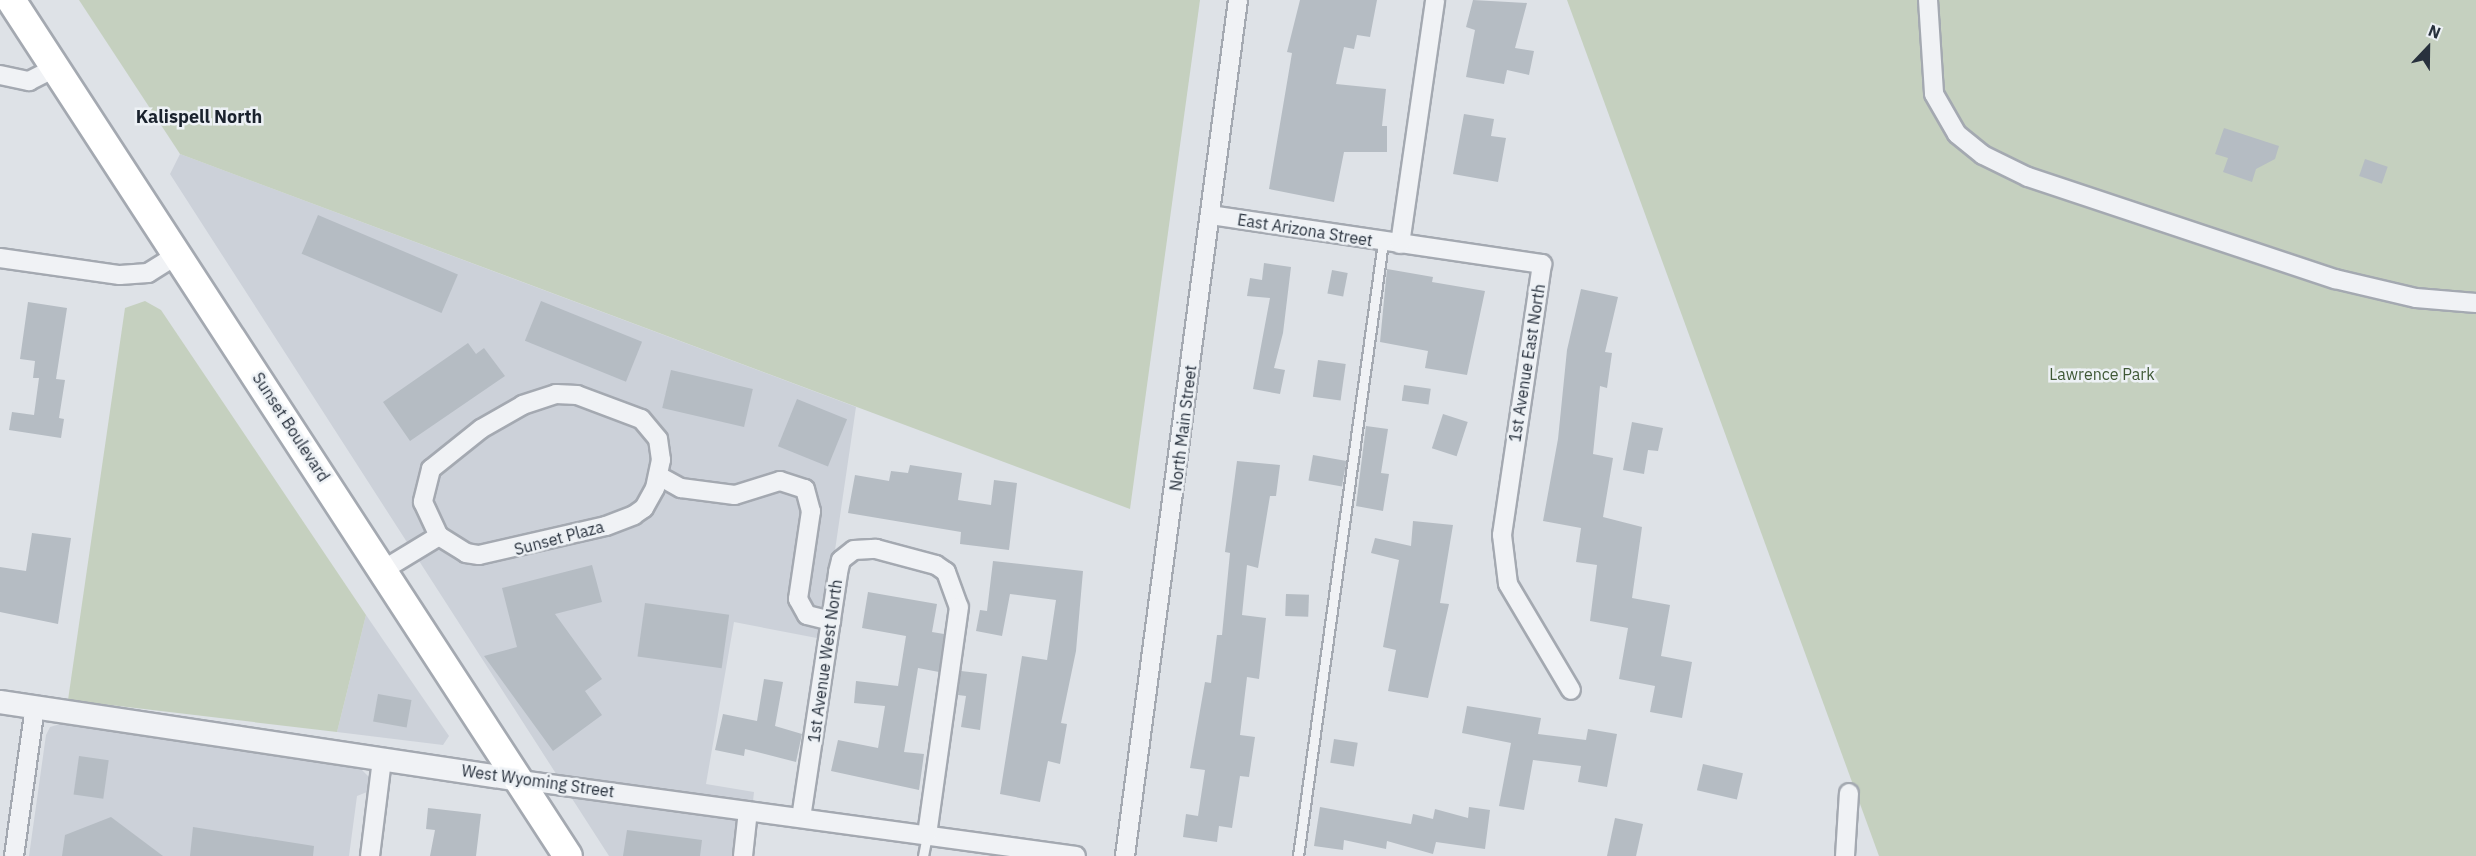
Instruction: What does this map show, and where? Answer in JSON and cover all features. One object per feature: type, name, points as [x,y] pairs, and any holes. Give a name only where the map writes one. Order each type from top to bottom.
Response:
[{"type":"main road","name":"Sunset Boulevard","points":[[11,0],[57,67],[520,780],[557,849]]},
{"type":"street","name":"North Main Street","points":[[1125,856],[1238,0]]},
{"type":"street","points":[[1392,243],[1435,0]]},
{"type":"street","points":[[1928,0],[1934,94],[1957,134],[1983,155],[2028,177],[2335,279],[2416,298],[2476,303]]},
{"type":"street","points":[[0,75],[29,81],[57,67]]},
{"type":"street","name":"East Arizona Street","points":[[1210,215],[1392,243]]},
{"type":"street","name":"1st Avenue East North","points":[[1392,243],[1542,264],[1502,535],[1508,584],[1571,690]]},
{"type":"street","points":[[0,258],[120,275],[148,273],[179,254]]},
{"type":"street","name":"Sunset Plaza","points":[[556,394],[604,402],[641,419],[653,431],[660,447],[659,476],[644,508],[606,526],[479,555],[466,553],[439,536],[423,502],[430,470],[480,429],[523,405],[556,394]]},
{"type":"street","points":[[659,476],[681,488],[735,495],[780,481],[805,489],[811,511],[798,599],[807,615],[831,621]]},
{"type":"street","points":[[383,570],[439,536]]},
{"type":"street","name":"1st Avenue West North","points":[[801,818],[841,560],[854,550],[876,549],[936,565],[951,581],[959,620],[927,835]]},
{"type":"street","name":"West Wyoming Street","points":[[0,702],[520,780],[1076,856]]},
{"type":"street","points":[[14,856],[35,707]]},
{"type":"street","points":[[370,856],[382,759]]},
{"type":"street","points":[[1845,856],[1849,793]]},
{"type":"street","points":[[743,856],[748,811]]},
{"type":"lane","points":[[1298,856],[1392,243]]},
{"type":"lane","points":[[923,856],[927,835]]},
{"type":"shaded area","points":[[180,154],[856,407],[822,639],[734,622],[706,784],[754,792],[747,856],[609,856],[170,174]]},
{"type":"shaded area","points":[[366,615],[449,736],[443,745],[337,732]]},
{"type":"shaded area","points":[[60,724],[355,763],[369,777],[367,792],[357,796],[349,856],[29,856],[46,735],[50,727]]},
{"type":"green space","points":[[79,0],[1200,0],[1130,509],[180,154]]},
{"type":"green space","name":"Lawrence Park","points":[[1567,0],[2476,0],[2476,856],[1879,856]]},
{"type":"green space","points":[[145,301],[161,310],[366,615],[337,732],[68,700],[125,308]]},
{"type":"building","points":[[1300,0],[1377,0],[1370,37],[1357,35],[1354,49],[1344,47],[1336,84],[1386,89],[1382,126],[1387,126],[1387,152],[1344,152],[1334,202],[1269,189],[1292,53],[1287,52]]},
{"type":"building","points":[[1473,0],[1527,3],[1515,48],[1534,51],[1529,75],[1507,70],[1504,84],[1466,77],[1475,30],[1466,27]]},
{"type":"building","points":[[1464,114],[1494,119],[1491,136],[1506,138],[1498,182],[1453,174]]},
{"type":"building","points":[[2224,128],[2279,146],[2275,159],[2256,169],[2252,182],[2223,172],[2228,158],[2215,154]]},
{"type":"building","points":[[2365,159],[2388,167],[2382,184],[2359,176]]},
{"type":"building","points":[[318,215],[458,274],[442,313],[302,254]]},
{"type":"building","points":[[1264,263],[1291,267],[1283,333],[1274,368],[1285,370],[1280,394],[1253,389],[1270,298],[1247,296],[1250,278],[1262,280]]},
{"type":"building","points":[[1387,269],[1433,277],[1432,282],[1485,291],[1467,375],[1425,368],[1428,351],[1380,342]]},
{"type":"building","points":[[1332,270],[1348,273],[1343,297],[1327,294]]},
{"type":"building","points":[[1581,289],[1618,297],[1605,352],[1612,353],[1607,388],[1600,386],[1593,454],[1613,458],[1603,517],[1642,527],[1632,598],[1670,605],[1661,656],[1692,662],[1682,718],[1650,712],[1655,686],[1619,679],[1628,628],[1590,621],[1597,565],[1576,562],[1581,528],[1543,521],[1558,439],[1567,350]]},
{"type":"building","points":[[541,301],[642,342],[626,382],[525,341]]},
{"type":"building","points":[[28,302],[67,308],[56,379],[65,380],[59,418],[64,419],[61,438],[9,430],[12,412],[34,415],[39,378],[33,378],[35,361],[20,359]]},
{"type":"building","points":[[468,343],[476,354],[484,348],[505,376],[410,441],[383,402]]},
{"type":"building","points":[[1318,360],[1346,364],[1341,401],[1313,397]]},
{"type":"building","points":[[671,370],[753,389],[744,427],[662,408]]},
{"type":"building","points":[[1404,385],[1431,389],[1429,405],[1402,401]]},
{"type":"building","points":[[797,399],[847,419],[828,467],[778,446]]},
{"type":"building","points":[[1443,414],[1468,422],[1457,456],[1432,448]]},
{"type":"building","points":[[1632,422],[1663,428],[1658,451],[1648,450],[1644,474],[1623,470]]},
{"type":"building","points":[[1366,426],[1388,429],[1381,473],[1389,474],[1383,511],[1356,506]]},
{"type":"building","points":[[1313,455],[1346,461],[1342,487],[1308,481]]},
{"type":"building","points":[[1237,461],[1280,465],[1276,496],[1270,496],[1258,568],[1247,565],[1242,615],[1266,618],[1259,679],[1247,677],[1240,735],[1255,737],[1249,777],[1240,776],[1232,828],[1219,826],[1217,842],[1183,837],[1186,814],[1198,816],[1205,770],[1190,768],[1205,682],[1211,683],[1217,635],[1222,635],[1230,553],[1225,552]]},
{"type":"building","points":[[910,465],[962,473],[958,500],[991,505],[994,480],[1017,483],[1009,550],[960,544],[961,532],[848,513],[855,475],[889,481],[891,471],[908,473]]},
{"type":"building","points":[[1413,521],[1453,525],[1440,603],[1449,604],[1428,698],[1388,691],[1396,650],[1383,647],[1399,560],[1371,553],[1375,538],[1411,546]]},
{"type":"building","points":[[32,533],[71,538],[58,624],[0,612],[0,567],[26,571]]},
{"type":"building","points":[[993,561],[1083,571],[1076,651],[1061,723],[1067,724],[1060,764],[1048,761],[1040,802],[1000,794],[1022,656],[1047,660],[1056,600],[1010,594],[1002,636],[976,631],[980,610],[987,611]]},
{"type":"building","points":[[592,565],[602,602],[555,614],[602,679],[585,691],[602,715],[553,751],[484,656],[517,647],[502,588]]},
{"type":"building","points":[[868,592],[937,604],[932,632],[944,634],[939,672],[918,668],[904,752],[924,754],[919,790],[831,771],[838,740],[878,748],[885,706],[854,703],[856,681],[898,686],[906,636],[862,628]]},
{"type":"building","points":[[1286,594],[1309,595],[1308,617],[1285,616]]},
{"type":"building","points":[[645,603],[729,615],[722,668],[637,656]]},
{"type":"building","points":[[961,671],[987,674],[980,730],[961,727],[966,696],[958,695]]},
{"type":"building","points":[[764,679],[783,682],[775,726],[802,734],[796,762],[745,749],[744,756],[715,750],[723,714],[757,721]]},
{"type":"building","points":[[378,694],[411,700],[407,727],[373,722]]},
{"type":"building","points":[[1467,706],[1541,718],[1538,734],[1586,740],[1588,729],[1617,734],[1607,787],[1578,782],[1581,766],[1533,760],[1524,810],[1499,806],[1511,743],[1462,733]]},
{"type":"building","points":[[1334,739],[1358,743],[1354,766],[1330,763]]},
{"type":"building","points":[[79,756],[109,760],[103,799],[74,795]]},
{"type":"building","points":[[1703,764],[1743,773],[1737,800],[1697,790]]},
{"type":"building","points":[[1320,807],[1411,824],[1413,814],[1433,819],[1435,809],[1468,818],[1469,807],[1490,810],[1485,849],[1436,842],[1433,854],[1387,841],[1386,849],[1344,840],[1343,850],[1314,846]]},
{"type":"building","points":[[428,808],[481,814],[476,856],[430,856],[435,830],[426,829]]},
{"type":"building","points":[[111,817],[163,856],[62,856],[65,835]]},
{"type":"building","points":[[1615,818],[1643,824],[1636,856],[1607,856]]},
{"type":"building","points":[[193,827],[314,846],[313,856],[190,856]]},
{"type":"building","points":[[627,830],[702,840],[700,856],[623,856]]},
{"type":"district","name":"Kalispell North","points":[[199,117]]}]
